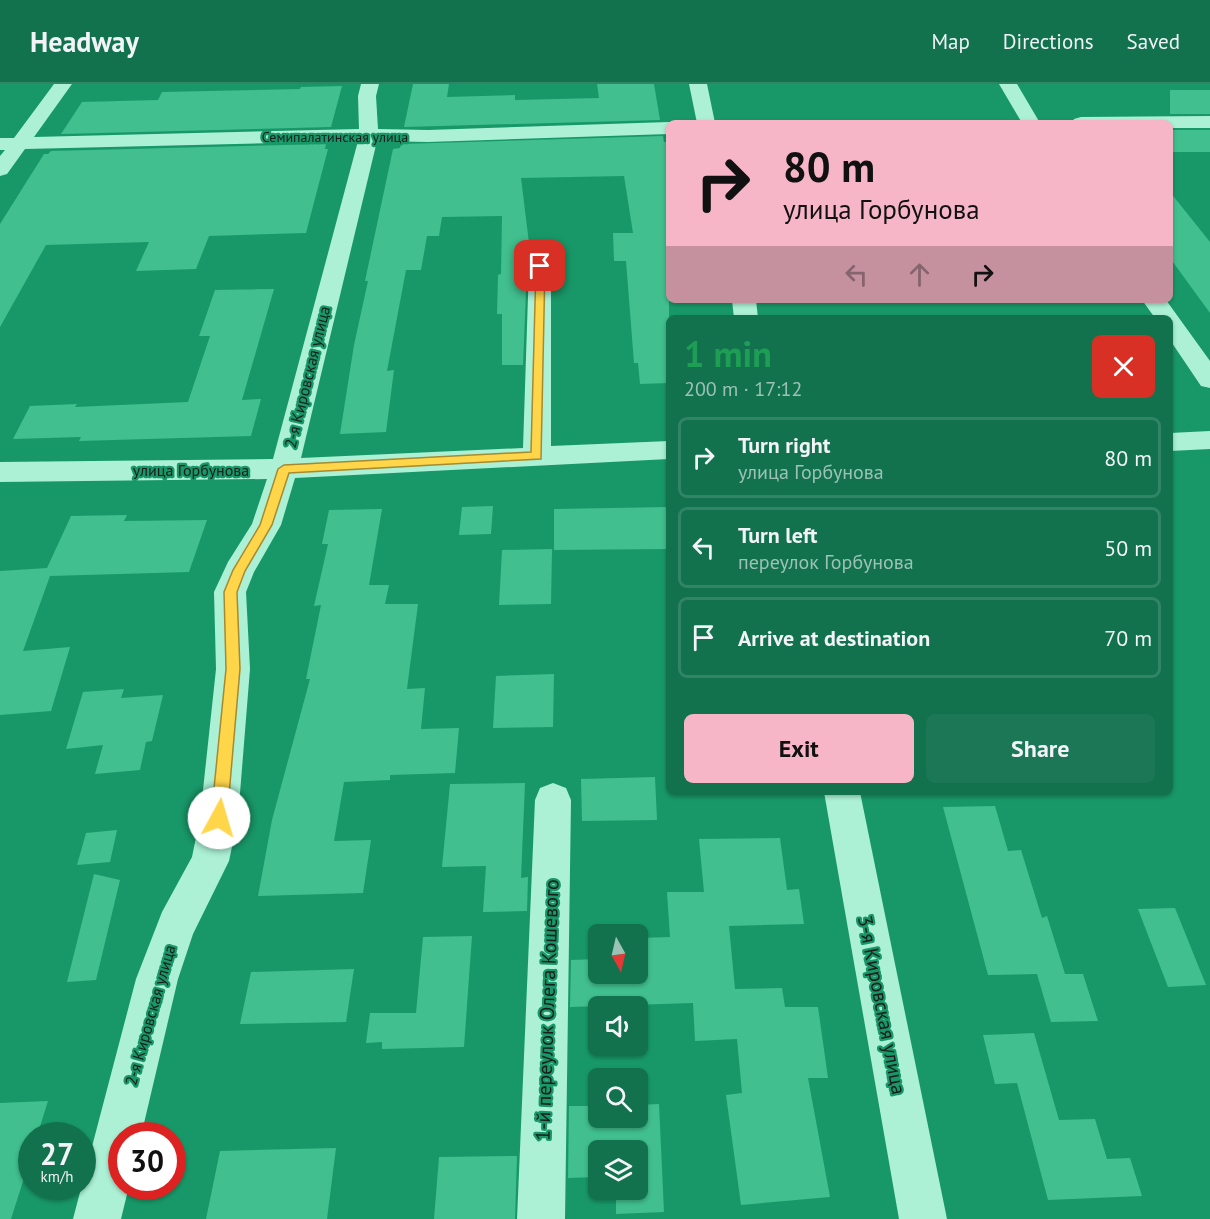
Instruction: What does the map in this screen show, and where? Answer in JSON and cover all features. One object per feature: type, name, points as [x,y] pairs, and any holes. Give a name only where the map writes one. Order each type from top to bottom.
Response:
[{"type":"street","points":[[0,170],[9,143],[63,84]]},
{"type":"street","name":"2-я Кировская улица","points":[[97,1219],[157,979],[176,926],[210,861],[219,818],[233,669],[230,592],[239,570],[266,525],[284,469],[369,135],[367,96],[370,84]]},
{"type":"street","points":[[698,84],[705,120]]},
{"type":"street","points":[[1008,84],[1029,120]]},
{"type":"street","points":[[1173,122],[1210,122]]},
{"type":"street","name":"Семипалатинская улица","points":[[9,143],[369,135],[428,136],[666,128]]},
{"type":"street","points":[[537,456],[540,266]]},
{"type":"street","points":[[1173,326],[1210,380]]},
{"type":"street","points":[[1173,442],[1210,440]]},
{"type":"street","name":"улица Горбунова","points":[[0,472],[284,469],[666,450]]},
{"type":"street","name":"3-я Кировская улица","points":[[843,795],[922,1219]]},
{"type":"street","name":"1-й переулок Олега Кошевого","points":[[541,1219],[553,800]]},
{"type":"building","points":[[413,84],[449,84],[447,97],[515,95],[515,100],[599,98],[597,84],[654,84],[660,120],[404,127]]},
{"type":"building","points":[[342,86],[331,127],[61,134],[82,102],[158,100],[162,92]]},
{"type":"building","points":[[1170,90],[1210,90],[1210,114],[1170,114]]},
{"type":"building","points":[[1173,130],[1210,130],[1210,152],[1173,152]]},
{"type":"building","points":[[663,136],[666,142],[666,303],[669,303],[669,315],[666,315],[666,383],[640,384],[638,363],[634,363],[626,261],[614,261],[613,233],[633,233],[624,176],[521,178],[531,259],[527,266],[523,365],[502,365],[502,314],[497,314],[498,275],[501,274],[502,216],[442,217],[439,236],[427,236],[421,270],[406,270],[387,371],[394,370],[386,432],[340,434],[354,345],[368,281],[365,281],[393,149],[400,148],[401,144]]},
{"type":"building","points":[[326,144],[325,149],[328,149],[306,233],[209,236],[196,269],[136,271],[149,242],[46,245],[0,327],[0,224],[44,154],[51,151]]},
{"type":"building","points":[[1173,196],[1210,242],[1210,313],[1173,262]]},
{"type":"building","points":[[274,289],[242,400],[261,399],[251,436],[79,441],[81,437],[13,439],[30,406],[77,404],[75,407],[188,402],[210,336],[199,336],[215,290]]},
{"type":"building","points":[[493,506],[491,534],[459,535],[462,507]]},
{"type":"building","points":[[666,507],[666,549],[554,550],[554,509]]},
{"type":"building","points":[[382,509],[369,585],[389,585],[385,604],[418,604],[407,689],[425,688],[421,729],[459,728],[455,773],[390,775],[390,780],[344,782],[334,841],[371,840],[363,893],[258,896],[272,820],[310,679],[306,679],[321,605],[314,606],[328,544],[322,544],[329,510]]},
{"type":"building","points":[[127,515],[124,521],[207,520],[189,572],[50,576],[23,651],[70,647],[51,711],[0,715],[0,571],[47,568],[71,516]]},
{"type":"building","points":[[552,549],[551,604],[499,605],[502,550]]},
{"type":"building","points":[[554,674],[553,727],[493,728],[496,676]]},
{"type":"building","points":[[124,689],[121,698],[163,695],[152,741],[146,742],[140,770],[95,774],[103,745],[66,749],[83,692]]},
{"type":"building","points":[[655,777],[657,820],[582,821],[581,779]]},
{"type":"building","points":[[525,783],[521,878],[528,877],[527,911],[483,912],[486,866],[442,867],[450,784]]},
{"type":"building","points":[[995,806],[1008,851],[1021,850],[1042,918],[1047,916],[1065,974],[1083,974],[1098,1021],[1051,1022],[1037,974],[988,975],[943,807]]},
{"type":"building","points":[[117,830],[110,862],[77,865],[86,833]]},
{"type":"building","points":[[780,838],[787,890],[799,889],[804,924],[729,926],[735,989],[782,988],[785,1007],[818,1007],[828,1078],[808,1078],[830,1197],[741,1205],[726,1095],[742,1093],[737,1039],[695,1041],[693,1003],[648,1004],[648,996],[588,996],[588,1006],[570,1007],[571,960],[588,959],[588,984],[648,984],[648,938],[670,937],[667,892],[704,892],[699,839]]},
{"type":"building","points":[[94,874],[120,880],[96,980],[67,982]]},
{"type":"building","points":[[1175,908],[1206,985],[1168,987],[1138,909]]},
{"type":"building","points":[[472,936],[464,1047],[382,1049],[382,1042],[366,1043],[370,1013],[416,1013],[423,937]]},
{"type":"building","points":[[354,969],[346,1022],[240,1024],[251,972]]},
{"type":"building","points":[[1034,1033],[1059,1120],[1095,1119],[1107,1159],[1130,1158],[1142,1196],[1048,1200],[1017,1083],[995,1084],[983,1035]]},
{"type":"building","points":[[48,1101],[41,1122],[18,1122],[18,1197],[11,1219],[0,1219],[0,1103]]},
{"type":"building","points":[[659,1104],[664,1212],[616,1214],[616,1200],[648,1200],[648,1140],[588,1140],[588,1177],[568,1178],[569,1106],[588,1106],[588,1128],[648,1128],[648,1105]]},
{"type":"building","points":[[336,1148],[327,1219],[206,1219],[220,1151]]},
{"type":"building","points":[[517,1156],[515,1219],[434,1219],[439,1157]]},
{"type":"route","points":[[219,818],[233,669],[230,592],[239,570],[266,525],[284,469],[537,456],[540,266]]}]
